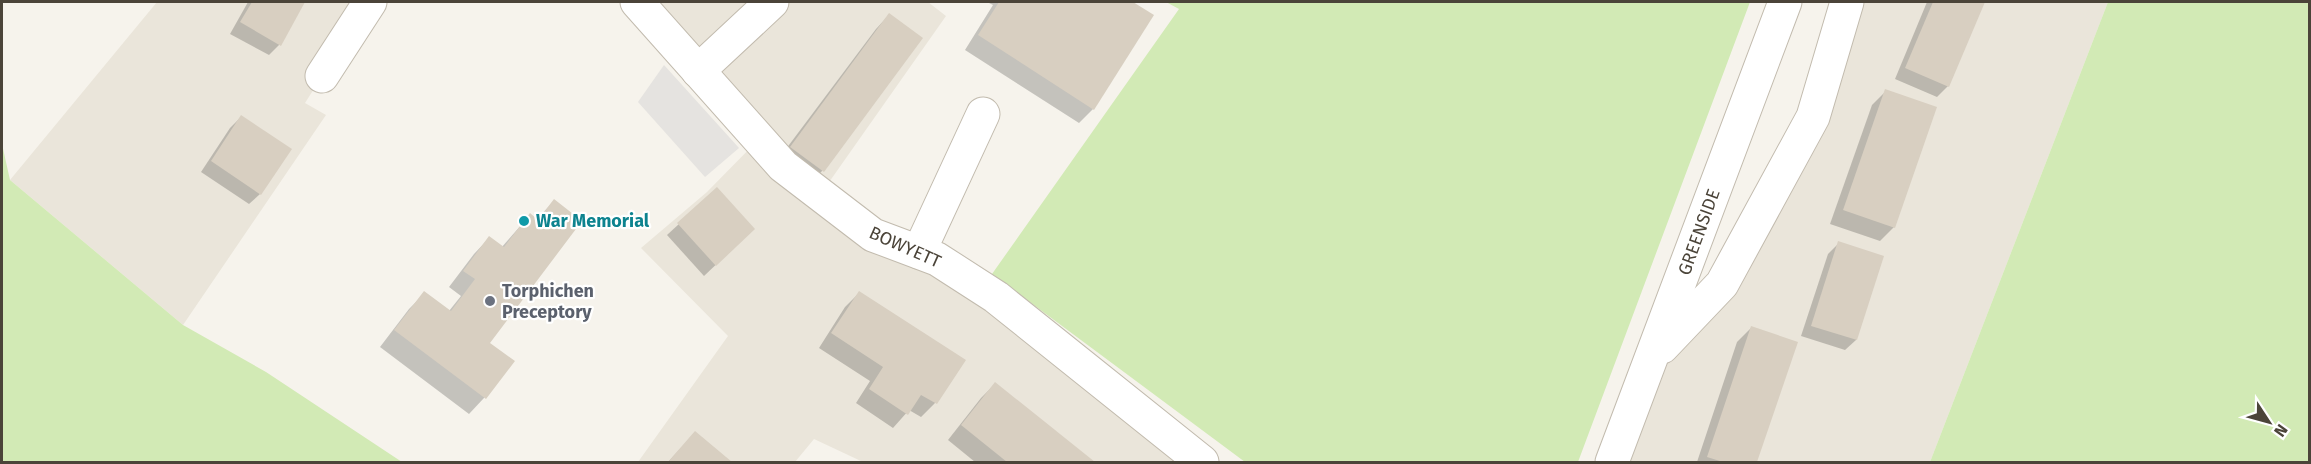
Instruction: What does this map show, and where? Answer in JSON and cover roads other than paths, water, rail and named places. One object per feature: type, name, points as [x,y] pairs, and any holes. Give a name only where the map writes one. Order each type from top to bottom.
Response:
[{"type":"street","points":[[322,76],[370,2]]},
{"type":"street","name":"BOWYETT","points":[[637,2],[783,166],[873,236],[937,259],[996,297],[1202,462]]},
{"type":"street","points":[[698,71],[772,2]]},
{"type":"street","name":"GREENSIDE","points":[[1612,462],[1785,2]]},
{"type":"street","points":[[1652,358],[1722,284],[1745,242],[1813,117],[1846,2]]},
{"type":"street","points":[[919,252],[983,114]]},
{"type":"place","name":"War Memorial","points":[[524,221]]},
{"type":"place","name":"Torphichen Preceptory","points":[[490,301]]}]
